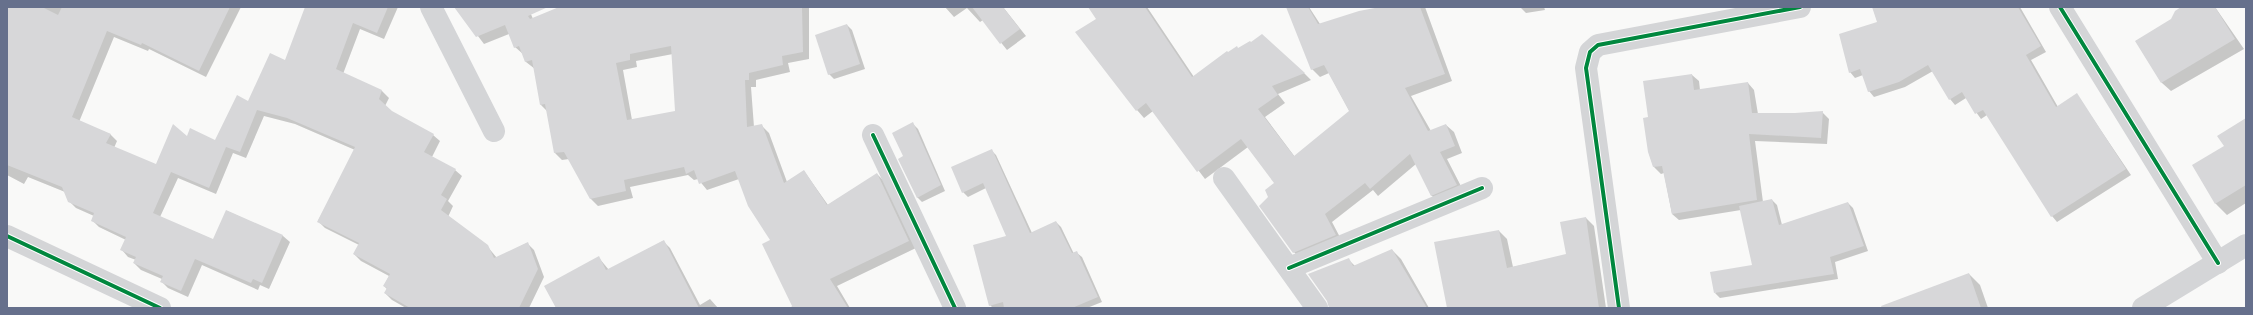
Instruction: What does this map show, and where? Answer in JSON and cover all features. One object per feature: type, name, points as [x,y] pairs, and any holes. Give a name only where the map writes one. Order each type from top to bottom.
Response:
[{"type":"street","points":[[432,7],[494,131]]},
{"type":"street","points":[[1619,308],[1586,68],[1590,52],[1598,45],[1800,7]]},
{"type":"street","points":[[2060,7],[2218,263]]},
{"type":"street","points":[[874,135],[955,308]]},
{"type":"street","points":[[1224,178],[1317,308]]},
{"type":"street","points":[[1289,268],[1482,188]]},
{"type":"street","points":[[7,236],[160,308]]},
{"type":"street","points":[[2143,308],[2246,245]]},
{"type":"building","points":[[7,7],[42,7],[58,15],[62,7],[230,7],[199,71],[142,43],[141,45],[107,31],[72,117],[111,134],[106,143],[156,164],[173,124],[187,136],[190,128],[215,140],[237,95],[248,101],[270,53],[285,60],[305,7],[388,7],[377,33],[353,23],[336,69],[382,90],[379,99],[392,111],[434,134],[424,152],[456,169],[441,195],[447,199],[441,210],[488,245],[494,258],[528,242],[538,269],[519,308],[410,308],[384,293],[387,288],[383,286],[390,274],[353,254],[359,243],[317,222],[355,147],[287,118],[257,110],[240,152],[226,147],[209,188],[171,172],[153,213],[213,239],[226,210],[283,235],[262,283],[253,279],[251,283],[195,259],[181,291],[160,282],[163,276],[133,263],[136,257],[120,250],[126,237],[91,221],[94,213],[68,202],[62,187],[7,165]]},
{"type":"building","points":[[454,7],[548,7],[528,16],[530,19],[559,7],[802,7],[803,52],[782,56],[783,65],[749,73],[749,80],[745,80],[747,127],[762,124],[784,183],[804,170],[827,205],[877,173],[909,241],[830,279],[848,308],[793,308],[762,244],[770,240],[748,206],[735,171],[699,184],[694,170],[686,174],[684,167],[624,180],[626,191],[590,199],[564,152],[554,153],[545,104],[540,105],[532,60],[525,62],[519,46],[514,48],[505,25],[476,37]],"holes":[[[671,46],[675,111],[627,120],[616,63],[630,60],[630,54]]]},
{"type":"building","points":[[972,7],[1003,7],[1020,29],[1000,44]]},
{"type":"building","points":[[1088,7],[1145,7],[1192,77],[1227,51],[1228,52],[1237,46],[1238,48],[1250,41],[1251,42],[1262,34],[1305,73],[1272,86],[1278,95],[1258,109],[1294,156],[1349,111],[1324,65],[1311,70],[1286,7],[1308,7],[1318,24],[1359,11],[1380,7],[1420,7],[1445,74],[1405,88],[1428,131],[1446,124],[1455,146],[1440,152],[1457,185],[1431,196],[1410,154],[1370,189],[1365,183],[1325,214],[1336,235],[1293,253],[1259,206],[1268,197],[1265,190],[1274,183],[1241,139],[1197,172],[1146,103],[1136,111],[1075,32],[1096,19]]},
{"type":"building","points":[[1872,7],[2018,7],[2041,46],[2026,55],[2056,107],[2077,93],[2126,169],[2051,217],[1983,110],[1975,114],[1962,92],[1949,100],[1928,65],[1899,82],[1868,92],[1860,69],[1849,73],[1839,34],[1877,22]]},
{"type":"building","points":[[2181,7],[2215,7],[2235,39],[2161,83],[2135,41],[2171,19],[2175,11]]},
{"type":"building","points":[[847,24],[860,64],[828,75],[815,35]]},
{"type":"building","points":[[1692,74],[1694,90],[1748,82],[1752,113],[1795,113],[1823,111],[1821,138],[1749,134],[1757,200],[1672,214],[1662,166],[1653,167],[1648,152],[1643,118],[1648,117],[1643,81]]},
{"type":"building","points":[[2246,118],[2246,185],[2215,204],[2192,165],[2224,146],[2217,136]]},
{"type":"building","points":[[913,122],[941,185],[917,198],[898,159],[903,156],[892,133]]},
{"type":"building","points":[[992,149],[1030,233],[1056,221],[1072,253],[1077,251],[1098,297],[1072,308],[1004,308],[1003,302],[989,306],[973,245],[1006,236],[983,183],[962,193],[951,167]]},
{"type":"building","points":[[1772,199],[1779,225],[1848,202],[1864,246],[1830,257],[1834,274],[1714,293],[1710,272],[1752,265],[1739,206]]},
{"type":"building","points":[[1586,217],[1599,308],[1447,308],[1434,242],[1499,230],[1507,268],[1566,254],[1560,222]]},
{"type":"building","points":[[664,240],[699,308],[556,308],[544,286],[599,256],[606,270]]},
{"type":"building","points":[[1392,249],[1427,308],[1329,308],[1327,301],[1308,274],[1349,258],[1353,266]]},
{"type":"building","points":[[1969,273],[1981,308],[1882,308],[1881,306]]},
{"type":"cycle path","points":[[1619,308],[1586,68],[1590,52],[1598,45],[1800,7]]},
{"type":"cycle path","points":[[2060,7],[2218,263]]},
{"type":"cycle path","points":[[873,135],[955,308]]},
{"type":"cycle path","points":[[1289,268],[1482,188]]},
{"type":"cycle path","points":[[7,236],[160,308]]}]
